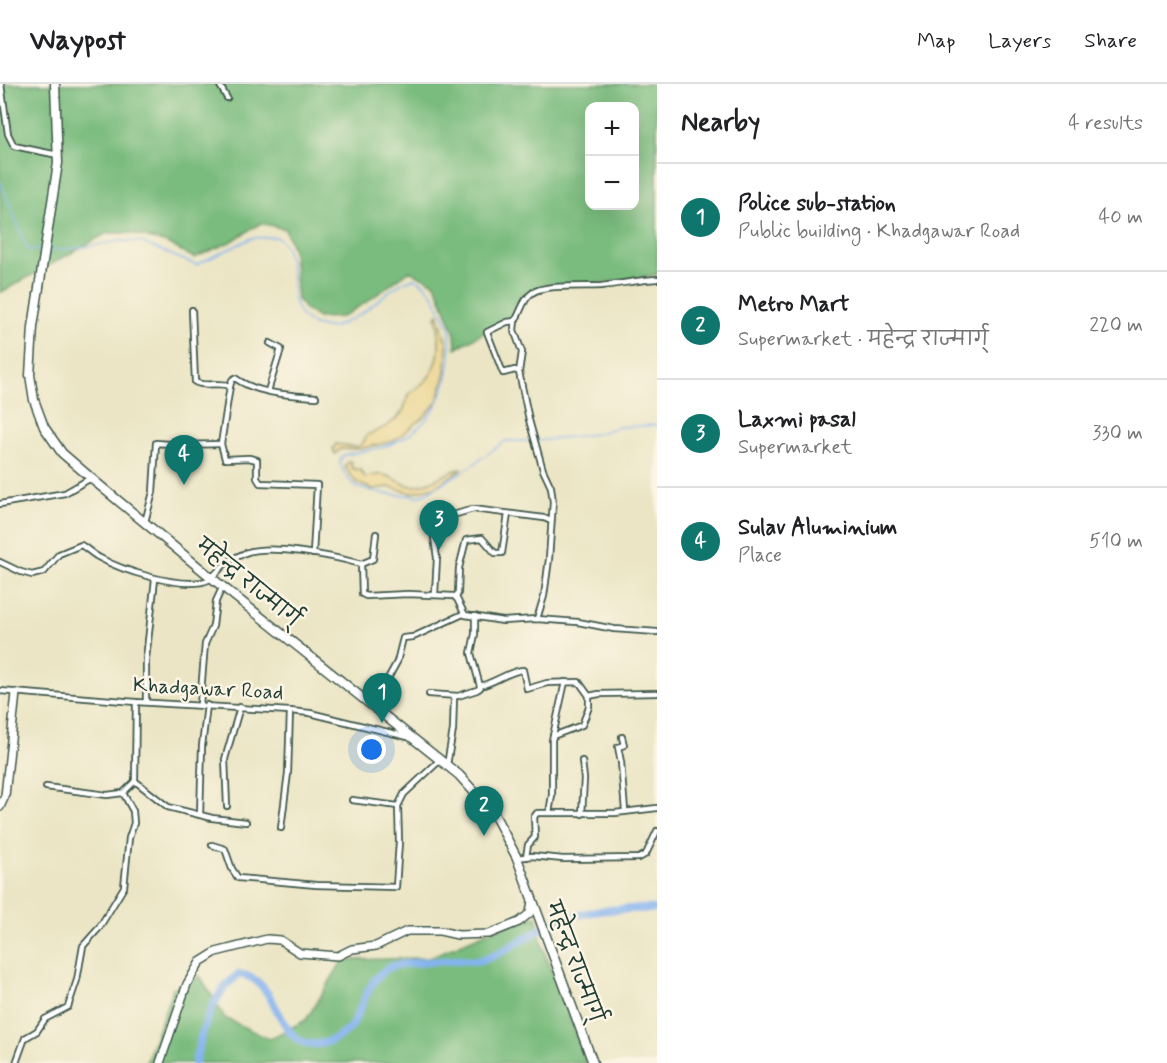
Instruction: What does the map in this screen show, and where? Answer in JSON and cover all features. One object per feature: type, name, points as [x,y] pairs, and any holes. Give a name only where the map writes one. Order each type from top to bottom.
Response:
[{"type":"highway","name":"महेन्द्र राज्मार्ग्","points":[[55,84],[58,155],[51,217],[32,337],[30,375],[34,400],[41,420],[62,453],[91,478],[473,788],[494,814],[522,857],[532,901],[593,1063]]},
{"type":"street","points":[[1,84],[8,134],[14,146],[58,155]]},
{"type":"street","points":[[219,84],[227,98]]},
{"type":"street","points":[[537,620],[545,588],[553,512],[551,487],[529,420],[519,372],[522,352],[514,330],[515,321],[528,295],[534,291],[563,286],[603,286],[657,279]]},
{"type":"street","points":[[192,310],[195,382],[200,385],[225,384],[230,386]]},
{"type":"street","points":[[515,321],[507,322],[487,332],[503,373],[515,370],[519,372]]},
{"type":"street","points":[[268,391],[279,366],[281,349],[270,344]]},
{"type":"street","points":[[313,554],[317,485],[260,483],[257,478],[257,460],[225,459],[221,444],[230,386],[235,378],[247,385],[268,391],[316,397]]},
{"type":"street","points":[[145,522],[153,492],[156,443],[221,444]]},
{"type":"street","points":[[0,504],[65,494],[91,478]]},
{"type":"street","points":[[435,594],[437,558],[434,526],[450,516],[473,509],[544,518],[551,521]]},
{"type":"street","points":[[463,614],[456,598],[459,568],[466,540],[482,538],[495,553],[502,553],[508,514]]},
{"type":"street","points":[[0,562],[32,575],[44,572],[59,554],[81,545],[106,561],[155,579],[194,583],[213,579],[223,566],[245,553],[264,550],[313,554],[361,564],[373,559],[376,534]]},
{"type":"street","points":[[361,564],[362,594],[364,596],[435,594],[456,598]]},
{"type":"street","points":[[146,702],[146,659],[155,579]]},
{"type":"street","points":[[200,704],[205,644],[213,626],[216,601],[223,586]]},
{"type":"street","points":[[379,711],[386,682],[397,662],[403,638],[413,637],[463,614],[502,621],[578,622],[614,629],[657,632]]},
{"type":"street","points":[[475,616],[475,634],[471,653],[480,686]]},
{"type":"street","points":[[429,694],[454,696],[477,690],[480,686],[500,680],[518,669],[523,670],[527,689],[547,683],[579,682],[589,696],[589,707],[582,725],[553,736]]},
{"type":"street","points":[[549,813],[552,795],[553,736],[565,682]]},
{"type":"street","name":"Khadgawar Road","points":[[0,691],[310,713],[412,738]]},
{"type":"street","points":[[0,807],[5,796],[8,777],[16,693]]},
{"type":"street","points":[[589,696],[657,693]]},
{"type":"street","points":[[212,844],[225,849],[238,878],[316,885],[396,887],[399,842],[398,806],[404,794],[444,763],[453,730],[454,696]]},
{"type":"street","points":[[46,787],[107,795],[123,793],[135,781],[136,702]]},
{"type":"street","points":[[200,815],[202,746],[207,705]]},
{"type":"street","points":[[227,806],[225,759],[240,707]]},
{"type":"street","points":[[281,828],[290,755],[290,711]]},
{"type":"street","points":[[622,737],[624,745],[618,747],[625,811]]},
{"type":"street","points":[[582,761],[585,780],[582,814]]},
{"type":"street","points":[[135,781],[168,807],[233,822],[246,822]]},
{"type":"street","points":[[16,1063],[25,1038],[37,1031],[45,1019],[68,1007],[77,980],[83,946],[99,928],[122,892],[126,878],[129,838],[134,823],[133,811],[123,793]]},
{"type":"street","points":[[352,800],[398,806]]},
{"type":"street","points":[[657,808],[582,814],[537,813],[534,817],[535,837],[522,857],[590,860],[639,858],[646,854],[657,831]]},
{"type":"street","points":[[160,1063],[187,984],[200,962],[216,952],[267,939],[280,940],[300,953],[338,956],[352,949],[376,946],[407,931],[440,931],[458,935],[489,934],[519,922],[530,913],[532,901]]},
{"type":"green space","points":[[0,84],[657,84],[657,275],[603,283],[544,285],[526,293],[514,316],[456,348],[455,334],[435,283],[409,271],[342,317],[318,318],[305,309],[297,299],[293,250],[285,229],[261,223],[232,241],[194,258],[167,243],[130,233],[107,233],[0,293]]},
{"type":"green space","points":[[537,916],[543,948],[586,1063],[146,1063],[173,988],[200,976],[225,1018],[269,1039],[306,1020],[343,960],[428,958],[488,932]]},
{"type":"sand","points":[[438,314],[447,344],[446,372],[436,403],[424,417],[394,441],[360,449],[340,449],[335,454],[333,449],[336,444],[357,447],[363,443],[367,435],[395,420],[403,410],[409,395],[427,379],[438,357],[439,333],[436,317]]},
{"type":"sand","points":[[349,461],[352,462],[352,468],[360,470],[365,477],[384,475],[406,485],[414,486],[463,468],[435,487],[412,493],[390,487],[372,489],[357,483],[346,469],[345,466]]},
{"type":"waterway","points":[[0,181],[28,250],[40,250]]},
{"type":"waterway","points":[[48,250],[121,241],[140,242],[196,265],[252,238],[277,237],[285,246],[289,258],[297,308],[303,318],[314,325],[324,327],[337,326],[359,315],[394,288],[414,278],[427,287],[433,295],[450,330],[449,362],[444,389],[432,412],[414,431],[402,439],[374,449],[344,455],[340,464],[346,476],[356,487],[386,494],[421,496],[470,467],[505,441],[532,441]]},
{"type":"waterway","points":[[537,441],[595,434],[619,427],[657,425]]},
{"type":"waterway","points":[[195,1063],[209,1014],[221,992],[239,974],[252,978],[262,986],[290,1032],[299,1040],[310,1044],[321,1044],[351,1027],[371,986],[379,975],[390,967],[423,962],[481,960],[566,918],[605,910],[657,909]]},
{"type":"place","name":"Sulav Aluminium","points":[[184,485]]},
{"type":"place","name":"Laxmi pasal","points":[[439,550]]},
{"type":"place","name":"Police sub-station","points":[[382,723]]},
{"type":"place","name":"Metro Mart","points":[[484,836]]}]
